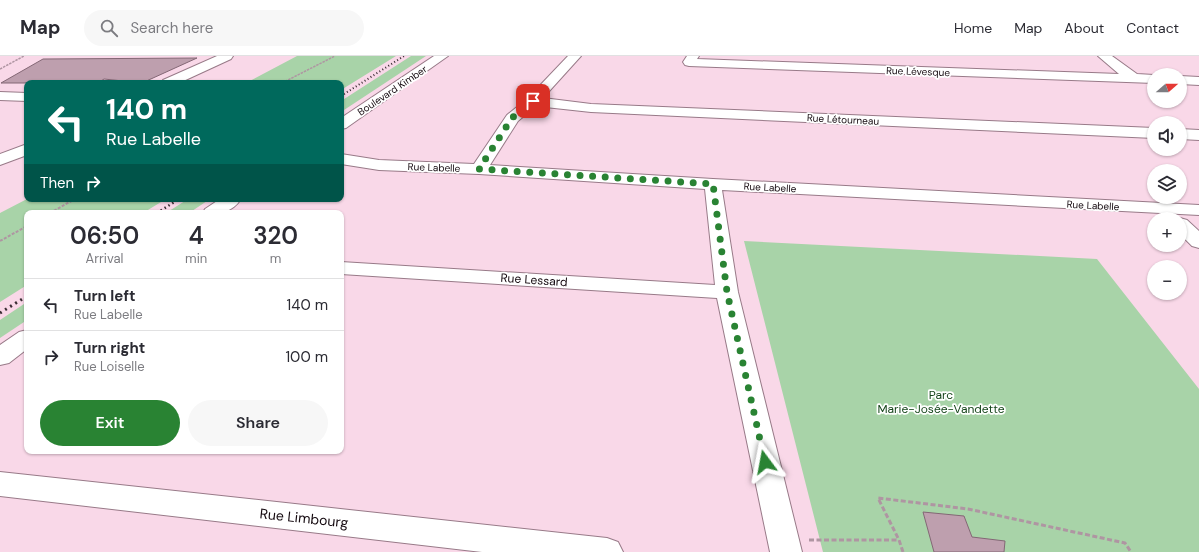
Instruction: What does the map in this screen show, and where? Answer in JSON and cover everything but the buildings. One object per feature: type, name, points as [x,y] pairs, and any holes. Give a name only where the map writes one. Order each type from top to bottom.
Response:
[{"type":"street","points":[[175,80],[227,56]]},
{"type":"street","name":"Boulevard Kimber","points":[[344,123],[442,56]]},
{"type":"street","points":[[479,169],[512,118],[533,101],[574,56]]},
{"type":"street","name":"Rue Lévesque","points":[[693,56],[689,62],[1147,79]]},
{"type":"street","points":[[864,56],[870,69]]},
{"type":"street","points":[[1104,56],[1133,78]]},
{"type":"street","points":[[990,60],[1003,74]]},
{"type":"street","points":[[1187,80],[1199,81]]},
{"type":"street","points":[[0,96],[24,96]]},
{"type":"street","name":"Rue Létourneau","points":[[533,101],[591,108],[1147,133]]},
{"type":"street","points":[[1187,134],[1199,135]]},
{"type":"street","points":[[1,160],[24,149]]},
{"type":"street","name":"Rue Labelle","points":[[344,159],[379,165],[479,169],[1147,213]]},
{"type":"street","points":[[713,184],[727,292],[786,552]]},
{"type":"street","points":[[216,210],[228,202]]},
{"type":"street","name":"Rue Labelle","points":[[1184,212],[1199,210]]},
{"type":"street","points":[[1187,231],[1199,242]]},
{"type":"street","name":"Rue Lessard","points":[[344,268],[727,292]]},
{"type":"street","points":[[0,357],[24,340]]},
{"type":"street","name":"Rue Limbourg","points":[[0,484],[607,552]]},
{"type":"path","points":[[0,69],[24,56]]},
{"type":"path","points":[[288,80],[335,56]]},
{"type":"path","points":[[55,210],[70,202]]},
{"type":"path","points":[[0,241],[24,228]]},
{"type":"path","points":[[902,552],[899,540],[878,498],[976,511],[1125,543],[1131,552]]},
{"type":"path","points":[[807,539],[899,540]]},
{"type":"green space","points":[[297,56],[396,56],[344,88],[344,80],[252,80]]},
{"type":"green space","points":[[411,56],[426,56],[344,110],[344,99]]},
{"type":"green space","points":[[24,201],[24,202],[161,202],[148,210],[24,210],[24,287],[0,302],[0,213]]},
{"type":"green space","points":[[183,202],[206,202],[194,210],[171,210]]},
{"type":"green space","name":"Parc Marie-Josée-Vandette","points":[[744,241],[1097,259],[1199,389],[1199,552],[823,552]]},
{"type":"green space","points":[[24,304],[24,322],[0,338],[0,320]]},
{"type":"railway","points":[[344,94],[404,56]]},
{"type":"railway","points":[[162,210],[174,202]]},
{"type":"railway","points":[[0,313],[24,298]]},
{"type":"route","points":[[533,101],[512,118],[479,169],[713,184],[727,292],[765,462]]}]
